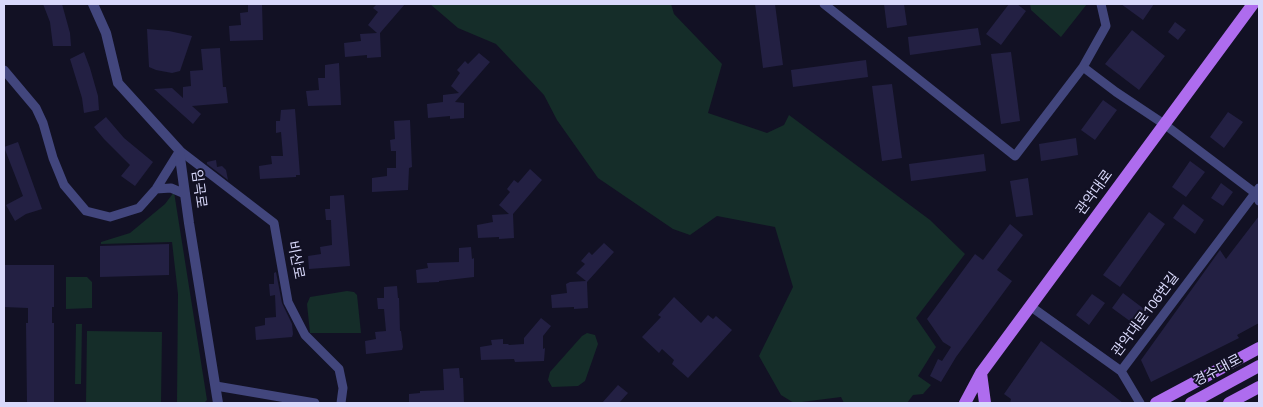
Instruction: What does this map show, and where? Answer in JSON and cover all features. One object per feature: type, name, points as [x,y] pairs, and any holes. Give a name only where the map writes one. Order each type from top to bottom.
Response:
[{"type":"main road","name":"관악대로","points":[[965,403],[982,373],[1030,306],[1253,4]]},
{"type":"main road","points":[[1156,403],[1259,348]]},
{"type":"main road","name":"경수대로","points":[[1190,403],[1259,366]]},
{"type":"main road","points":[[982,373],[984,403]]},
{"type":"main road","points":[[1229,403],[1259,387]]},
{"type":"street","points":[[4,70],[36,108],[64,185],[86,210],[110,217],[139,208],[156,189],[179,151],[118,82],[106,33],[93,4]]},
{"type":"street","points":[[824,4],[1015,156],[1083,67],[1106,26],[1101,4]]},
{"type":"street","points":[[1083,67],[1258,194]]},
{"type":"street","name":"임곡로","points":[[179,151],[218,403]]},
{"type":"street","name":"비산로","points":[[179,151],[274,223],[288,302],[305,335],[339,369],[343,388],[341,403]]},
{"type":"street","points":[[156,189],[171,188],[185,194]]},
{"type":"street","name":"관악대로106번길","points":[[1030,306],[1121,371],[1258,194]]},
{"type":"street","points":[[1121,371],[1140,403]]},
{"type":"street","points":[[216,386],[284,401],[315,403]]},
{"type":"green space","points":[[430,4],[671,4],[674,14],[722,64],[708,113],[767,133],[784,125],[789,115],[930,220],[965,254],[916,318],[936,347],[918,376],[931,385],[923,394],[913,395],[907,403],[844,403],[841,397],[794,403],[781,395],[759,356],[793,287],[775,227],[717,216],[690,235],[673,229],[598,178],[557,120],[544,95],[496,44],[458,28]]},
{"type":"green space","points":[[1030,4],[1087,4],[1061,37],[1031,10]]},
{"type":"green space","points":[[174,192],[207,400],[204,403],[177,403],[178,294],[172,242],[101,244],[101,242],[130,233],[165,204]]},
{"type":"green space","points":[[66,277],[87,277],[92,282],[92,308],[66,309]]},
{"type":"green space","points":[[347,291],[354,292],[357,295],[361,333],[310,333],[307,304],[310,297]]},
{"type":"green space","points":[[76,324],[82,324],[81,384],[75,384]]},
{"type":"green space","points":[[87,331],[162,332],[161,403],[86,403]]},
{"type":"green space","points":[[587,333],[595,335],[598,344],[585,381],[578,386],[552,387],[548,380],[550,372],[582,336]]},
{"type":"building","points":[[43,4],[62,4],[70,33],[71,46],[53,46],[50,22]]},
{"type":"building","points":[[248,4],[262,4],[263,40],[230,41],[229,26],[241,25],[240,13],[248,12]]},
{"type":"building","points":[[377,4],[405,4],[380,33],[381,57],[367,58],[367,55],[345,57],[344,43],[361,41],[360,34],[377,33],[368,25],[378,12],[373,8]]},
{"type":"building","points":[[755,4],[775,4],[783,65],[763,68]]},
{"type":"building","points":[[884,4],[904,4],[907,25],[887,28]]},
{"type":"building","points":[[1009,4],[1017,4],[1026,11],[1001,45],[986,34]]},
{"type":"building","points":[[1121,4],[1154,4],[1143,20]]},
{"type":"building","points":[[1175,22],[1186,30],[1178,40],[1168,32]]},
{"type":"building","points":[[978,28],[981,45],[910,55],[908,37]]},
{"type":"building","points":[[147,29],[192,36],[180,71],[172,73],[149,67]]},
{"type":"building","points":[[1132,30],[1165,56],[1139,90],[1105,64]]},
{"type":"building","points":[[220,48],[223,87],[226,87],[228,103],[192,106],[201,114],[193,124],[154,89],[172,88],[183,98],[183,87],[191,86],[190,71],[203,70],[201,49]]},
{"type":"building","points":[[84,52],[98,96],[99,110],[84,113],[82,98],[70,59]]},
{"type":"building","points":[[1011,52],[1020,121],[1001,124],[991,54]]},
{"type":"building","points":[[479,53],[490,62],[455,102],[464,103],[464,118],[450,119],[450,116],[428,118],[427,104],[443,102],[443,95],[459,93],[451,86],[460,73],[457,70],[465,61],[468,64]]},
{"type":"building","points":[[866,60],[868,77],[793,87],[791,70]]},
{"type":"building","points":[[339,63],[341,105],[308,106],[306,91],[319,90],[318,78],[325,78],[325,65]]},
{"type":"building","points":[[892,84],[902,158],[882,161],[872,86]]},
{"type":"building","points":[[1103,100],[1117,110],[1095,140],[1081,130]]},
{"type":"building","points":[[295,109],[300,175],[296,175],[296,177],[260,179],[259,166],[272,164],[271,156],[283,156],[281,132],[276,133],[276,121],[280,121],[281,110]]},
{"type":"building","points":[[1228,112],[1243,122],[1224,148],[1210,137]]},
{"type":"building","points":[[106,117],[124,138],[153,162],[135,186],[121,176],[130,165],[94,127]]},
{"type":"building","points":[[410,120],[412,167],[409,168],[408,190],[372,192],[372,178],[387,176],[387,168],[396,168],[396,151],[391,151],[390,140],[395,139],[394,121]]},
{"type":"building","points":[[1076,138],[1078,155],[1041,161],[1039,144]]},
{"type":"building","points":[[18,142],[42,209],[26,214],[15,221],[6,205],[23,196],[4,147]]},
{"type":"building","points":[[984,154],[986,171],[911,181],[909,164]]},
{"type":"building","points":[[216,160],[217,167],[222,166],[226,170],[228,180],[207,164],[207,162]]},
{"type":"building","points":[[1190,161],[1205,172],[1186,197],[1172,187]]},
{"type":"building","points":[[530,169],[542,180],[513,214],[514,238],[478,238],[477,225],[493,222],[492,215],[509,214],[499,205],[510,192],[507,189],[514,180],[518,183]]},
{"type":"building","points":[[1028,178],[1033,215],[1016,217],[1010,181]]},
{"type":"building","points":[[1221,183],[1233,192],[1223,206],[1211,198]]},
{"type":"building","points":[[344,195],[350,266],[309,269],[308,256],[321,254],[320,247],[332,245],[331,220],[326,220],[325,209],[330,209],[330,196]]},
{"type":"building","points":[[1183,204],[1204,220],[1195,234],[1173,218]]},
{"type":"building","points":[[1149,212],[1165,224],[1120,287],[1103,275]]},
{"type":"building","points":[[1259,216],[1259,323],[1237,335],[1239,338],[1151,382],[1141,360],[1220,250],[1226,259]]},
{"type":"building","points":[[1010,224],[1023,235],[997,270],[1012,281],[956,357],[941,382],[930,376],[938,359],[942,361],[951,347],[943,342],[927,319],[975,254],[983,260]]},
{"type":"building","points":[[604,243],[614,252],[587,282],[588,308],[552,308],[551,295],[567,293],[566,284],[570,282],[586,281],[576,273],[585,264],[581,261],[589,252],[592,255]]},
{"type":"building","points":[[169,244],[169,275],[100,277],[100,246]]},
{"type":"building","points":[[471,247],[472,259],[474,258],[474,277],[417,283],[416,270],[428,268],[427,263],[459,262],[459,248]]},
{"type":"building","points":[[4,265],[54,265],[52,323],[54,323],[54,403],[27,403],[26,323],[28,323],[28,308],[4,307]]},
{"type":"building","points":[[276,272],[282,303],[292,324],[293,334],[292,337],[256,340],[255,327],[265,325],[265,318],[276,317],[275,295],[270,296],[269,284],[274,284],[274,273]]},
{"type":"building","points":[[397,286],[402,350],[366,354],[365,341],[376,339],[375,332],[386,331],[384,309],[378,309],[377,298],[384,298],[384,287]]},
{"type":"building","points":[[1123,293],[1148,312],[1138,327],[1112,308]]},
{"type":"building","points":[[1092,294],[1105,303],[1089,325],[1076,315]]},
{"type":"building","points":[[674,297],[701,323],[708,315],[713,319],[716,316],[732,330],[688,378],[672,364],[674,360],[662,349],[659,353],[642,337],[661,317],[658,315]]},
{"type":"building","points":[[541,318],[551,326],[543,336],[543,349],[545,348],[544,361],[515,362],[514,359],[481,360],[480,347],[492,345],[491,340],[503,339],[503,344],[509,345],[524,344],[524,338]]},
{"type":"building","points":[[1041,341],[1123,403],[1010,403],[1011,399],[1004,394]]},
{"type":"building","points":[[459,368],[460,378],[463,378],[464,403],[409,403],[409,394],[420,393],[420,391],[444,390],[443,369]]},
{"type":"building","points":[[618,385],[628,393],[619,403],[602,403]]}]
